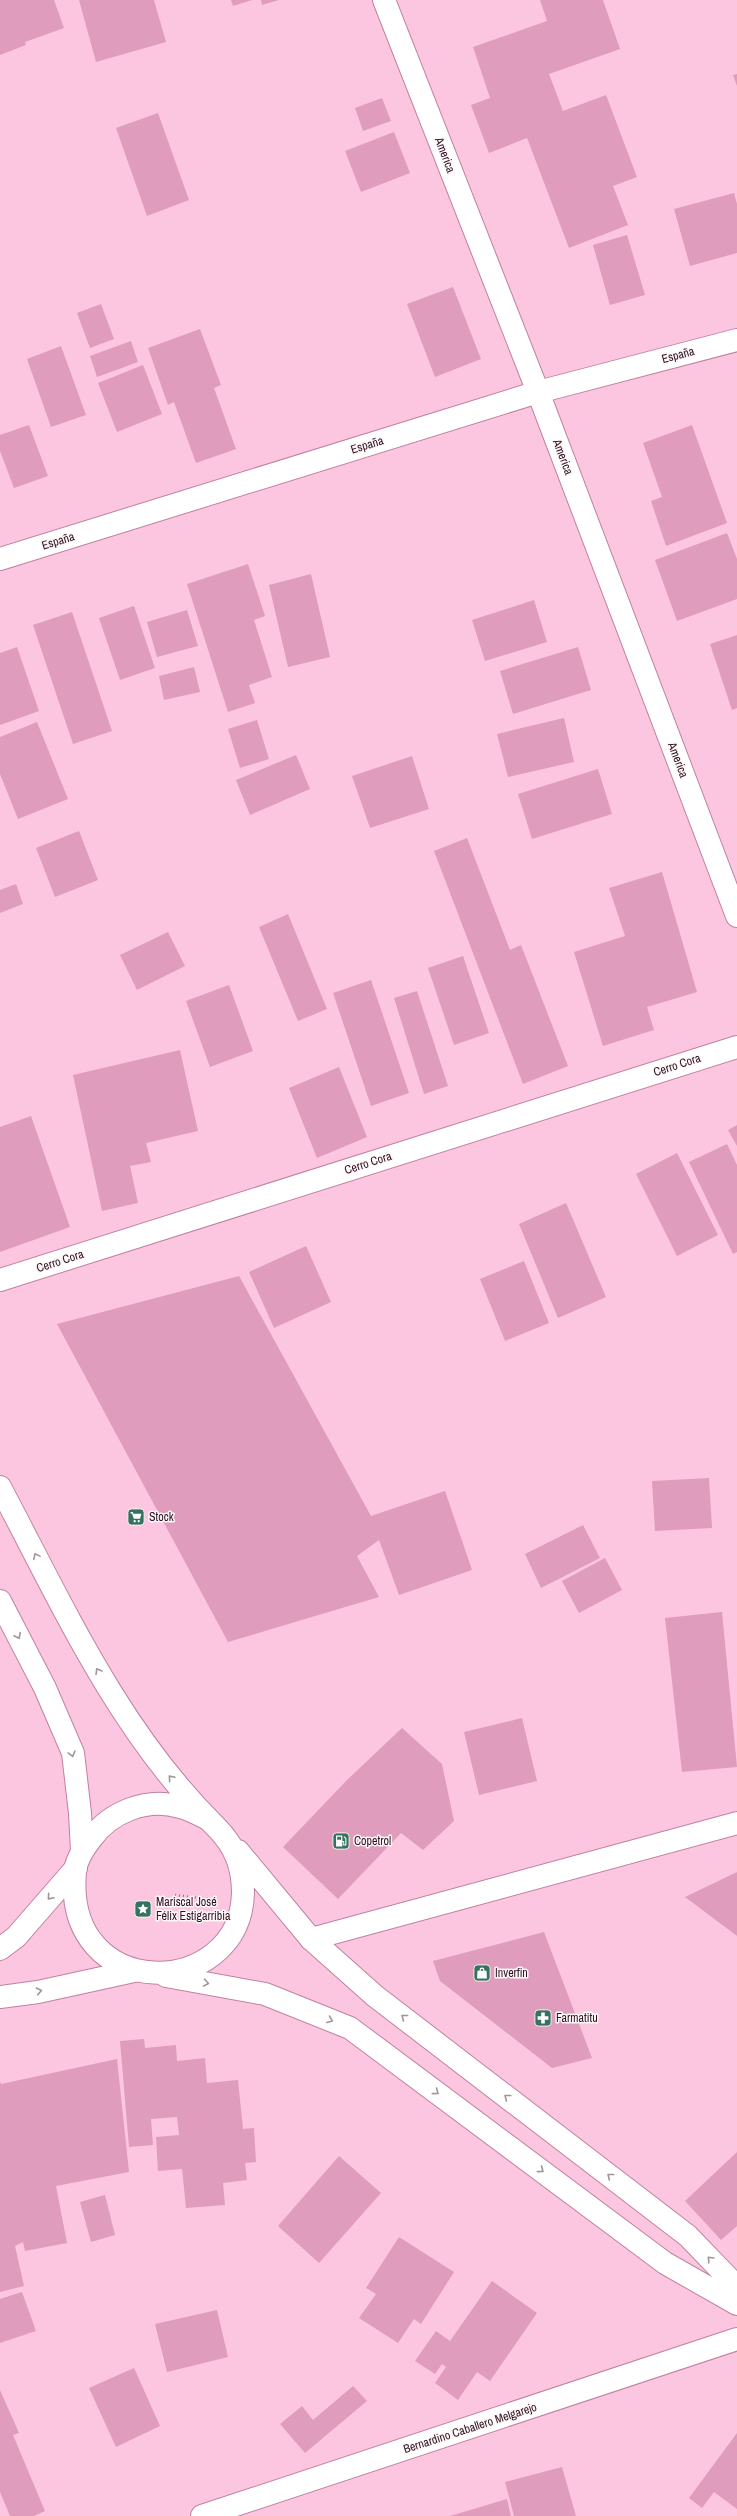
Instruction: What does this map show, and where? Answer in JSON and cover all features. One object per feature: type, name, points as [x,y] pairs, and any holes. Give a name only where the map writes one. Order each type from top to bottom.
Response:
[{"type":"main road","name":"America","points":[[384,0],[538,392],[737,916]]},
{"type":"main road","name":"España","points":[[0,559],[538,392],[737,340]]},
{"type":"main road","name":"Cerro Cora","points":[[0,1280],[737,1047]]},
{"type":"main road","points":[[0,1487],[92,1661],[127,1718],[159,1764],[206,1818],[229,1840],[311,1939],[375,1996],[688,2236],[737,2287]]},
{"type":"main road","points":[[0,1601],[45,1688],[73,1753],[80,1813],[79,1860],[73,1893],[82,1925],[91,1941],[110,1959],[143,1972],[265,1994],[350,2028],[664,2263],[737,2304]]},
{"type":"main road","points":[[0,1949],[16,1937],[79,1860],[98,1828],[122,1811],[150,1804],[179,1806],[206,1818]]},
{"type":"main road","points":[[311,1939],[737,1823]]},
{"type":"main road","points":[[0,1997],[38,1992],[143,1972],[178,1972],[201,1962],[220,1947],[235,1927],[242,1902],[243,1881],[239,1860],[229,1840]]},
{"type":"main road","name":"Bernardino Caballero Melgarejo","points":[[202,2516],[737,2339]]},
{"type":"building","points":[[0,0],[54,0],[64,28],[25,42],[26,45],[0,55]]},
{"type":"building","points":[[79,0],[154,0],[166,42],[96,62]]},
{"type":"building","points":[[231,0],[252,0],[233,6]]},
{"type":"building","points":[[261,0],[279,0],[262,5]]},
{"type":"building","points":[[540,0],[603,0],[620,49],[549,74],[563,111],[606,95],[637,177],[613,186],[628,225],[569,248],[527,138],[489,153],[471,105],[490,98],[473,47],[547,21]]},
{"type":"building","points":[[737,74],[737,86],[733,75]]},
{"type":"building","points":[[382,98],[391,121],[363,131],[355,108]]},
{"type":"building","points":[[158,113],[189,200],[147,216],[116,128]]},
{"type":"building","points":[[394,132],[410,173],[361,192],[345,151]]},
{"type":"building","points":[[734,193],[737,204],[737,253],[690,266],[674,209]]},
{"type":"building","points":[[627,235],[645,295],[610,305],[593,245]]},
{"type":"building","points":[[453,287],[481,359],[435,377],[407,304]]},
{"type":"building","points":[[101,304],[114,339],[90,348],[77,313]]},
{"type":"building","points":[[200,329],[221,385],[214,388],[236,449],[196,463],[174,402],[168,405],[148,348]]},
{"type":"building","points":[[131,341],[138,362],[97,377],[90,356]]},
{"type":"building","points":[[61,346],[86,415],[51,427],[27,359]]},
{"type":"building","points":[[143,365],[162,414],[117,432],[98,383]]},
{"type":"building","points":[[29,425],[48,476],[14,488],[0,451],[0,435]]},
{"type":"building","points":[[692,425],[727,523],[666,546],[651,501],[662,497],[643,443]]},
{"type":"building","points":[[727,533],[737,559],[737,599],[677,621],[655,560]]},
{"type":"building","points":[[248,564],[265,616],[254,620],[272,677],[249,685],[255,703],[228,712],[187,584]]},
{"type":"building","points":[[311,574],[330,657],[288,667],[269,585]]},
{"type":"building","points":[[534,600],[547,642],[485,661],[472,620]]},
{"type":"building","points":[[134,606],[155,668],[120,680],[99,618]]},
{"type":"building","points":[[187,610],[198,646],[157,657],[147,622]]},
{"type":"building","points":[[72,612],[112,731],[73,744],[33,625]]},
{"type":"building","points":[[737,635],[737,708],[732,710],[710,644]]},
{"type":"building","points":[[17,647],[39,711],[0,725],[0,653]]},
{"type":"building","points":[[578,647],[591,690],[513,714],[500,671]]},
{"type":"building","points":[[194,667],[200,692],[164,700],[159,676]]},
{"type":"building","points":[[564,718],[574,762],[508,777],[497,734]]},
{"type":"building","points":[[257,720],[269,759],[240,768],[228,729]]},
{"type":"building","points":[[37,722],[68,799],[18,819],[0,774],[0,737]]},
{"type":"building","points":[[296,755],[310,789],[250,815],[236,780]]},
{"type":"building","points":[[412,756],[429,809],[370,828],[352,776]]},
{"type":"building","points":[[598,769],[612,814],[532,839],[518,794]]},
{"type":"building","points":[[79,831],[98,880],[55,897],[36,848]]},
{"type":"building","points":[[467,838],[510,950],[521,945],[568,1066],[523,1084],[434,851]]},
{"type":"building","points":[[662,872],[697,992],[647,1007],[654,1030],[603,1046],[574,952],[625,936],[609,888]]},
{"type":"building","points":[[16,884],[23,904],[0,913],[0,890]]},
{"type":"building","points":[[288,914],[327,1009],[298,1021],[259,927]]},
{"type":"building","points":[[168,932],[185,966],[137,990],[120,955]]},
{"type":"building","points":[[463,956],[489,1033],[454,1045],[428,968]]},
{"type":"building","points":[[371,980],[409,1093],[371,1106],[333,993]]},
{"type":"building","points":[[229,985],[253,1051],[210,1067],[186,1001]]},
{"type":"building","points":[[417,991],[448,1086],[424,1094],[394,998]]},
{"type":"building","points":[[180,1050],[198,1131],[146,1143],[151,1162],[130,1166],[138,1203],[102,1211],[73,1075]]},
{"type":"building","points":[[339,1067],[367,1137],[317,1158],[289,1088]]},
{"type":"building","points":[[31,1116],[70,1227],[0,1252],[0,1127]]},
{"type":"building","points":[[737,1125],[737,1146],[728,1130]]},
{"type":"building","points":[[727,1144],[737,1165],[737,1252],[733,1254],[689,1162]]},
{"type":"building","points":[[677,1153],[718,1235],[677,1256],[636,1174]]},
{"type":"building","points":[[566,1203],[606,1297],[558,1318],[519,1224]]},
{"type":"building","points":[[306,1246],[331,1302],[274,1328],[249,1272]]},
{"type":"building","points":[[524,1261],[549,1323],[505,1341],[480,1279]]},
{"type":"building","points":[[239,1276],[371,1516],[445,1491],[472,1570],[399,1595],[379,1540],[357,1556],[379,1597],[228,1642],[57,1324]]},
{"type":"building","points":[[709,1478],[712,1528],[655,1531],[652,1481]]},
{"type":"building","points":[[583,1525],[600,1558],[541,1588],[525,1554]]},
{"type":"building","points":[[605,1558],[622,1590],[579,1613],[562,1581]]},
{"type":"building","points":[[722,1612],[737,1767],[682,1772],[665,1618]]},
{"type":"building","points":[[522,1718],[537,1781],[479,1795],[464,1732]]},
{"type":"building","points":[[402,1728],[442,1764],[454,1821],[423,1850],[401,1833],[338,1899],[283,1847],[347,1780]]},
{"type":"building","points":[[737,1872],[737,1936],[685,1897]]},
{"type":"building","points":[[544,1932],[592,2058],[552,2068],[440,1981],[433,1961]]},
{"type":"building","points":[[144,2039],[145,2048],[176,2045],[177,2061],[205,2058],[207,2083],[238,2080],[243,2129],[254,2128],[256,2162],[245,2163],[247,2180],[223,2183],[225,2205],[186,2208],[182,2169],[158,2171],[156,2137],[179,2135],[177,2117],[151,2119],[153,2145],[129,2147],[120,2041]]},
{"type":"building","points":[[117,2059],[129,2172],[56,2186],[67,2243],[25,2251],[23,2242],[15,2246],[24,2286],[0,2292],[0,2081],[1,2084]]},
{"type":"building","points":[[737,2152],[737,2226],[721,2240],[685,2201]]},
{"type":"building","points":[[339,2156],[381,2193],[319,2263],[278,2226]]},
{"type":"building","points":[[105,2195],[115,2235],[91,2242],[80,2202]]},
{"type":"building","points":[[399,2237],[454,2272],[421,2324],[414,2319],[398,2343],[359,2318],[376,2294],[366,2288]]},
{"type":"building","points":[[492,2281],[537,2313],[490,2381],[477,2372],[458,2400],[435,2383],[446,2367],[442,2364],[435,2374],[415,2361],[436,2331],[450,2341]]},
{"type":"building","points":[[22,2292],[36,2331],[0,2343],[0,2299]]},
{"type":"building","points":[[217,2310],[228,2357],[167,2372],[155,2324]]},
{"type":"building","points":[[134,2368],[160,2426],[116,2447],[89,2388]]},
{"type":"building","points":[[353,2386],[367,2401],[305,2453],[280,2424],[302,2406],[313,2420]]},
{"type":"building","points":[[0,2390],[19,2433],[13,2435],[45,2511],[34,2516],[10,2516],[0,2492]]},
{"type":"building","points":[[737,2433],[737,2509],[714,2492],[702,2508],[689,2498]]},
{"type":"building","points":[[562,2467],[576,2516],[514,2516],[505,2482]]},
{"type":"building","points":[[507,2499],[511,2516],[450,2516]]},
{"type":"place","name":"Stock","points":[[136,1517]]},
{"type":"place","name":"Copetrol","points":[[341,1841]]},
{"type":"place","name":"Mariscal José Félix Estigarribia","points":[[143,1909]]},
{"type":"place","name":"Inverfin","points":[[482,1973]]},
{"type":"place","name":"Farmatitu","points":[[543,2018]]}]
